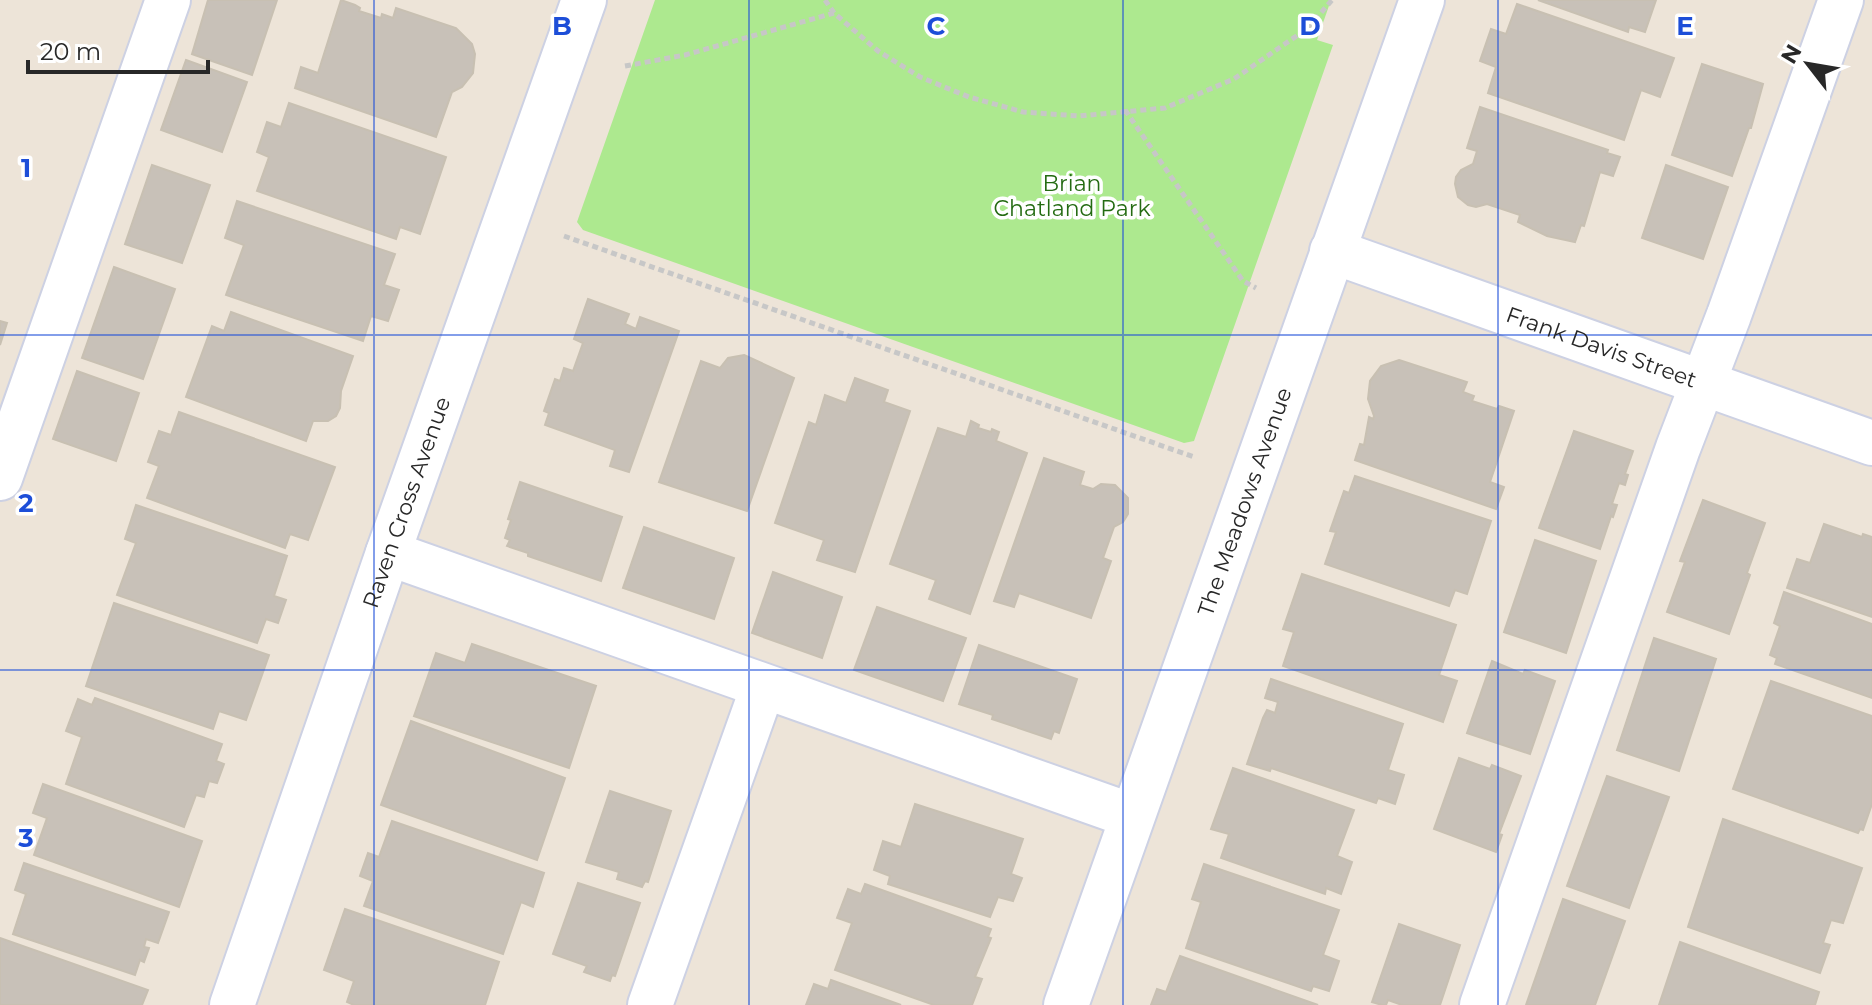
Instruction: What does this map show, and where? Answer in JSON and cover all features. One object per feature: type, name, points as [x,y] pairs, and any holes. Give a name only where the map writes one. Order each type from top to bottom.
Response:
[{"type":"street","points":[[0,478],[168,0]]},
{"type":"street","name":"Raven Cross Avenue","points":[[232,1005],[584,0]]},
{"type":"street","name":"The Meadows Avenue","points":[[1066,1005],[1422,0]]},
{"type":"street","points":[[1482,1005],[1673,463],[1841,0]]},
{"type":"street","name":"Frank Davis Street","points":[[1332,251],[1872,443]]},
{"type":"street","points":[[388,553],[1132,816]]},
{"type":"street","points":[[650,1005],[763,687]]},
{"type":"path","points":[[825,0],[834,13],[878,51],[920,77],[969,97],[1023,112],[1079,116],[1165,108],[1234,79],[1308,28],[1332,0]]},
{"type":"path","points":[[625,66],[685,55],[834,13]]},
{"type":"path","points":[[1125,110],[1243,281],[1256,288]]},
{"type":"path","points":[[564,236],[1194,457]]},
{"type":"green space","name":"Brian Chatland Park","points":[[655,0],[1331,0],[1317,40],[1333,45],[1194,441],[1184,443],[583,230],[577,222]]},
{"type":"building","points":[[208,0],[277,0],[252,75],[192,54]]},
{"type":"building","points":[[341,0],[360,8],[359,11],[381,18],[382,14],[393,18],[396,8],[456,28],[472,44],[475,54],[473,73],[462,87],[452,92],[436,137],[295,88],[301,67],[318,73]]},
{"type":"building","points":[[1538,0],[1656,0],[1645,32],[1629,27],[1628,32]]},
{"type":"building","points":[[1517,4],[1674,58],[1660,97],[1641,90],[1624,140],[1488,93],[1496,67],[1480,61],[1491,29],[1506,34]]},
{"type":"building","points":[[186,60],[247,82],[222,152],[161,130]]},
{"type":"building","points":[[1702,64],[1763,84],[1751,128],[1732,176],[1672,155]]},
{"type":"building","points":[[289,103],[446,157],[420,234],[400,227],[396,239],[257,191],[269,157],[257,152],[267,122],[281,127]]},
{"type":"building","points":[[1480,107],[1608,150],[1607,153],[1620,157],[1613,176],[1600,172],[1584,226],[1581,225],[1575,242],[1547,236],[1518,222],[1520,215],[1487,204],[1476,207],[1468,205],[1458,197],[1456,177],[1461,170],[1473,164],[1477,151],[1467,148]]},
{"type":"building","points":[[152,165],[210,185],[182,263],[125,244]]},
{"type":"building","points":[[1666,165],[1728,187],[1703,259],[1642,238]]},
{"type":"building","points":[[237,201],[395,254],[384,285],[399,290],[388,321],[371,316],[363,341],[226,295],[244,245],[225,238]]},
{"type":"building","points":[[114,267],[175,289],[143,379],[82,358]]},
{"type":"building","points":[[588,299],[629,314],[625,324],[636,329],[640,317],[679,331],[629,472],[610,466],[615,450],[545,425],[549,413],[544,411],[555,379],[560,381],[564,368],[573,371],[583,343],[574,339]]},
{"type":"building","points":[[231,312],[353,356],[336,416],[328,421],[313,421],[306,441],[186,397],[212,326],[224,331]]},
{"type":"building","points":[[0,321],[7,323],[0,345]]},
{"type":"building","points":[[744,355],[794,378],[747,511],[659,482],[701,361],[720,368],[728,358]]},
{"type":"building","points":[[1399,360],[1467,382],[1463,392],[1474,396],[1472,401],[1514,411],[1490,482],[1504,487],[1496,509],[1355,460],[1360,444],[1364,445],[1369,417],[1373,419],[1374,416],[1368,399],[1370,381],[1381,366]]},
{"type":"building","points":[[77,371],[139,393],[116,461],[53,439]]},
{"type":"building","points":[[855,378],[888,390],[884,402],[910,411],[855,572],[817,560],[824,540],[775,523],[809,422],[816,425],[825,395],[846,403]]},
{"type":"building","points":[[179,412],[335,467],[308,540],[290,534],[285,548],[147,498],[159,466],[148,462],[159,431],[171,435]]},
{"type":"building","points":[[971,421],[979,425],[978,428],[999,432],[996,441],[1027,453],[970,614],[929,599],[936,580],[890,564],[938,428],[966,437]]},
{"type":"building","points":[[1574,431],[1633,451],[1625,474],[1628,475],[1625,485],[1619,483],[1612,504],[1617,505],[1600,549],[1539,528]]},
{"type":"building","points":[[1044,458],[1084,472],[1080,485],[1093,489],[1101,484],[1115,485],[1128,498],[1128,514],[1123,522],[1114,527],[1103,558],[1111,561],[1091,618],[1019,593],[1014,607],[994,601]]},
{"type":"building","points":[[1355,476],[1491,521],[1467,594],[1455,590],[1449,606],[1325,564],[1336,532],[1330,531],[1344,491],[1349,493]]},
{"type":"building","points":[[520,482],[622,517],[601,581],[507,546],[510,540],[505,538],[511,520],[508,519]]},
{"type":"building","points":[[1703,500],[1765,523],[1729,634],[1667,612],[1685,562],[1680,561]]},
{"type":"building","points":[[136,505],[287,556],[274,596],[286,600],[278,623],[266,619],[257,643],[117,595],[136,543],[125,539]]},
{"type":"building","points":[[1824,524],[1862,537],[1863,534],[1872,537],[1872,617],[1787,588],[1797,559],[1810,563]]},
{"type":"building","points":[[644,527],[734,558],[714,619],[623,588]]},
{"type":"building","points":[[1535,540],[1596,561],[1566,653],[1504,632]]},
{"type":"building","points":[[773,572],[842,597],[822,658],[752,633]]},
{"type":"building","points":[[1302,574],[1456,625],[1439,675],[1457,681],[1443,722],[1283,666],[1294,632],[1283,629]]},
{"type":"building","points":[[1784,592],[1872,624],[1872,698],[1775,664],[1777,658],[1770,655],[1780,626],[1774,623]]},
{"type":"building","points":[[114,603],[269,655],[246,720],[219,711],[213,729],[86,686]]},
{"type":"building","points":[[877,607],[966,638],[943,701],[854,670]]},
{"type":"building","points":[[1654,638],[1716,659],[1679,771],[1617,750]]},
{"type":"building","points":[[472,644],[596,686],[569,768],[414,716],[436,653],[465,663]]},
{"type":"building","points":[[979,645],[1077,679],[1059,733],[1054,731],[1051,739],[959,704]]},
{"type":"building","points":[[1492,661],[1523,674],[1525,670],[1555,681],[1530,754],[1467,733]]},
{"type":"building","points":[[1271,679],[1403,724],[1388,770],[1404,775],[1395,804],[1378,798],[1376,803],[1271,768],[1270,771],[1247,764],[1267,710],[1275,713],[1278,702],[1265,698]]},
{"type":"building","points":[[1771,681],[1872,716],[1872,804],[1863,830],[1860,829],[1858,833],[1733,789]]},
{"type":"building","points":[[95,698],[222,744],[216,761],[224,764],[217,783],[209,781],[204,797],[196,795],[184,827],[66,784],[82,737],[66,731],[78,699],[92,705]]},
{"type":"building","points":[[411,721],[565,778],[537,860],[381,805]]},
{"type":"building","points":[[1459,758],[1490,769],[1492,765],[1521,776],[1499,834],[1502,835],[1496,852],[1434,829]]},
{"type":"building","points":[[1233,768],[1354,810],[1337,856],[1352,862],[1341,894],[1326,888],[1325,894],[1221,858],[1229,834],[1211,829]]},
{"type":"building","points":[[1607,776],[1669,797],[1629,908],[1567,886]]},
{"type":"building","points":[[43,784],[202,841],[179,907],[34,855],[47,818],[33,813]]},
{"type":"building","points":[[610,791],[671,811],[648,882],[645,881],[642,887],[617,879],[619,872],[586,862]]},
{"type":"building","points":[[915,804],[1023,839],[1011,874],[1022,878],[1013,901],[998,897],[990,917],[888,884],[890,876],[874,870],[883,841],[901,847]]},
{"type":"building","points":[[1723,819],[1862,868],[1843,923],[1831,920],[1823,943],[1830,945],[1820,973],[1688,927]]},
{"type":"building","points":[[392,821],[544,873],[533,907],[521,902],[503,954],[364,906],[373,881],[360,876],[368,853],[379,857]]},
{"type":"building","points":[[24,863],[169,912],[158,943],[146,939],[144,947],[149,948],[144,962],[140,960],[135,975],[13,934],[26,894],[15,890]]},
{"type":"building","points":[[1204,864],[1339,910],[1323,955],[1339,961],[1329,991],[1313,986],[1311,991],[1186,948],[1201,902],[1192,899]]},
{"type":"building","points":[[578,883],[640,903],[615,976],[612,975],[610,981],[584,972],[587,966],[553,954]]},
{"type":"building","points":[[865,884],[991,929],[988,937],[991,938],[975,977],[982,979],[972,1005],[934,1005],[835,970],[852,923],[837,918],[848,889],[861,894]]},
{"type":"building","points":[[1563,899],[1625,921],[1595,1005],[1526,1005]]},
{"type":"building","points":[[345,909],[499,962],[485,1005],[354,1005],[347,1002],[354,981],[324,970]]},
{"type":"building","points":[[1399,924],[1460,945],[1440,1005],[1402,1005],[1388,1000],[1386,1005],[1372,1002]]},
{"type":"building","points":[[0,938],[148,990],[142,1005],[0,1005]]},
{"type":"building","points":[[1680,942],[1819,992],[1815,1005],[1659,1005]]},
{"type":"building","points":[[1180,956],[1318,1005],[1151,1005],[1157,989],[1166,992]]},
{"type":"building","points":[[831,980],[901,1005],[806,1005],[814,984],[828,989]]}]
